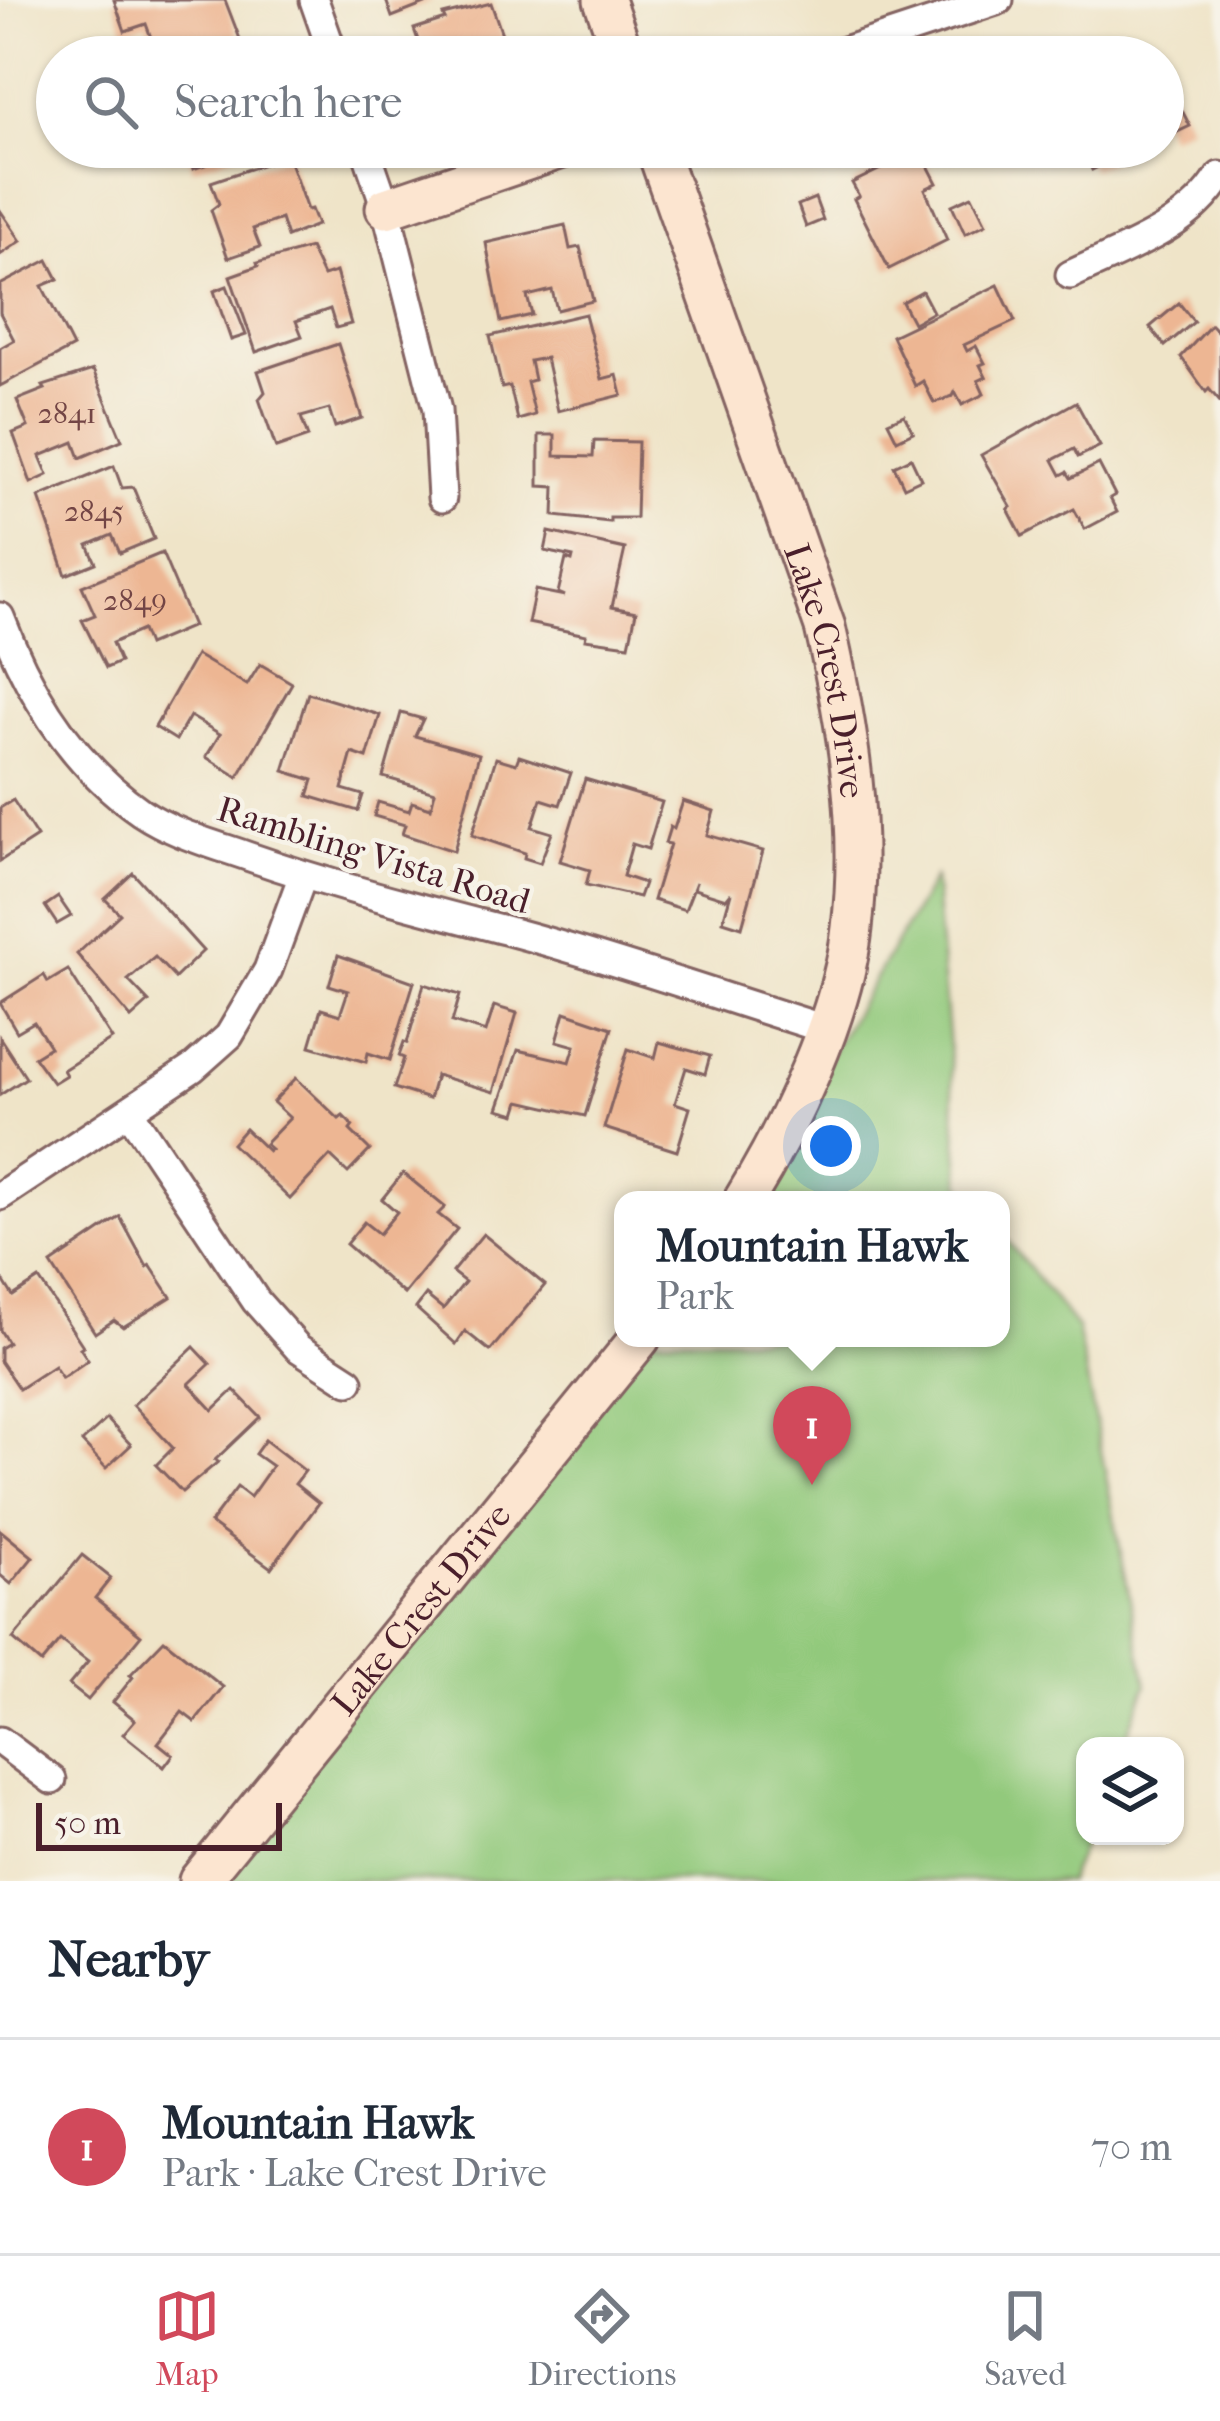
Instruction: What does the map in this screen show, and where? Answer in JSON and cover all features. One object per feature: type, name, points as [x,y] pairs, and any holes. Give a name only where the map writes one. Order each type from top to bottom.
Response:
[{"type":"main road","points":[[604,0],[616,36]]},
{"type":"main road","points":[[386,208],[503,168]]},
{"type":"main road","name":"Lake Crest Drive","points":[[663,168],[825,627],[853,778],[852,930],[806,1084],[749,1191]]},
{"type":"main road","name":"Lake Crest Drive","points":[[199,1881],[633,1347]]},
{"type":"street","points":[[314,0],[327,36]]},
{"type":"street","points":[[890,36],[999,0]]},
{"type":"street","points":[[372,168],[437,410],[442,498]]},
{"type":"street","points":[[1070,275],[1172,224],[1220,176]]},
{"type":"street","name":"Rambling Vista Road","points":[[0,616],[6,655],[68,745],[145,814],[187,835],[303,875],[516,933],[825,1029]]},
{"type":"street","points":[[0,1196],[194,1068],[229,1036],[268,970],[303,875]]},
{"type":"street","points":[[129,1111],[256,1300],[298,1348],[350,1382]]},
{"type":"street","points":[[0,1741],[52,1780]]},
{"type":"green space","points":[[934,878],[961,1183],[967,1191],[749,1191]]},
{"type":"green space","points":[[1010,1244],[1077,1328],[1147,1685],[1126,1737],[1076,1737],[1076,1845],[1082,1845],[1068,1881],[199,1881],[627,1347],[1010,1347]]},
{"type":"building","points":[[114,0],[225,0],[239,36],[150,36],[146,24],[125,31]]},
{"type":"building","points":[[386,0],[435,0],[392,17]]},
{"type":"building","points":[[491,3],[503,36],[416,36],[414,29],[445,19],[443,15]]},
{"type":"building","points":[[252,168],[292,168],[317,225],[287,237],[281,219],[253,229],[260,247],[228,258],[211,210],[219,204],[211,182]]},
{"type":"building","points":[[883,168],[929,168],[937,183],[925,189],[947,240],[889,269],[854,199],[859,196],[852,183]]},
{"type":"building","points":[[972,196],[986,224],[965,234],[952,205]]},
{"type":"building","points":[[815,198],[823,220],[806,227],[798,205]]},
{"type":"building","points":[[0,210],[21,241],[0,255]]},
{"type":"building","points":[[565,225],[570,249],[580,247],[593,301],[557,310],[552,290],[527,296],[532,315],[501,322],[486,243]]},
{"type":"building","points":[[310,248],[323,276],[336,272],[351,324],[336,328],[330,309],[296,321],[302,336],[256,352],[230,276]]},
{"type":"building","points":[[48,260],[58,279],[42,286],[73,347],[0,386],[0,348],[14,340],[0,313],[0,285]]},
{"type":"building","points":[[998,285],[1015,321],[964,345],[967,351],[976,346],[985,363],[980,365],[986,377],[978,381],[984,394],[962,405],[955,392],[934,403],[923,381],[915,386],[892,336]]},
{"type":"building","points":[[227,286],[246,335],[231,340],[214,291]]},
{"type":"building","points":[[922,291],[933,312],[913,323],[902,302]]},
{"type":"building","points":[[1179,303],[1194,322],[1165,346],[1150,327]]},
{"type":"building","points":[[585,314],[602,379],[617,375],[622,395],[558,411],[546,358],[530,361],[534,380],[527,382],[535,415],[518,420],[510,386],[502,388],[490,336]]},
{"type":"building","points":[[1211,325],[1220,329],[1220,402],[1209,389],[1206,392],[1181,357]]},
{"type":"building","points":[[338,344],[362,418],[335,427],[329,409],[301,417],[308,437],[276,448],[259,399],[265,392],[258,371]]},
{"type":"building","points":[[93,370],[122,440],[80,458],[74,442],[40,456],[48,475],[31,483],[13,433],[28,427],[17,400]]},
{"type":"building","points":[[1076,402],[1100,446],[1078,457],[1074,449],[1053,460],[1061,475],[1067,472],[1071,478],[1099,464],[1115,495],[1110,498],[1117,512],[1085,529],[1074,509],[1022,536],[981,455]]},
{"type":"building","points":[[904,415],[913,432],[897,440],[888,422]]},
{"type":"building","points":[[539,435],[555,435],[555,456],[593,457],[594,441],[638,442],[636,518],[610,518],[610,522],[554,516],[555,487],[539,486]]},
{"type":"building","points":[[911,458],[921,479],[904,487],[894,466]]},
{"type":"building","points":[[114,466],[122,488],[133,487],[154,539],[120,553],[112,535],[88,545],[96,563],[66,575],[39,497]]},
{"type":"building","points":[[549,532],[625,549],[612,607],[636,612],[629,645],[528,623],[535,590],[565,596],[558,593],[566,559],[573,557],[545,551]]},
{"type":"building","points":[[162,553],[193,626],[148,645],[142,630],[112,643],[120,662],[106,668],[82,620],[95,615],[82,586]]},
{"type":"building","points":[[196,655],[247,685],[260,664],[292,683],[238,777],[206,757],[220,734],[190,716],[176,740],[155,727]]},
{"type":"building","points":[[308,693],[380,715],[367,758],[352,753],[342,789],[363,795],[358,811],[308,796],[313,780],[284,771]]},
{"type":"building","points":[[401,713],[423,719],[415,736],[479,754],[454,851],[402,834],[405,825],[374,816],[378,802],[409,811],[412,802],[431,808],[435,792],[383,777]]},
{"type":"building","points":[[519,756],[571,773],[560,805],[541,799],[532,827],[552,833],[540,863],[472,835],[496,758],[516,764]]},
{"type":"building","points":[[585,779],[662,802],[648,849],[632,844],[623,876],[644,883],[639,897],[586,885],[590,870],[560,861]]},
{"type":"building","points":[[13,800],[37,837],[0,861],[0,808]]},
{"type":"building","points":[[683,801],[714,811],[707,835],[763,851],[742,927],[723,921],[731,893],[726,899],[694,889],[696,882],[685,910],[653,900],[670,844],[665,843]]},
{"type":"building","points":[[133,873],[203,951],[175,978],[155,957],[128,980],[149,1002],[131,1018],[77,954],[120,914],[105,899]]},
{"type":"building","points":[[58,897],[71,916],[57,924],[45,906]]},
{"type":"building","points":[[338,955],[414,982],[390,1060],[368,1053],[366,1062],[310,1046],[321,1009],[340,1015],[348,991],[329,985]]},
{"type":"building","points":[[68,970],[112,1039],[63,1070],[66,1075],[53,1083],[34,1057],[50,1047],[34,1022],[17,1032],[0,1003],[44,975],[48,982]]},
{"type":"building","points":[[424,984],[460,995],[452,1022],[486,1032],[494,1006],[517,1013],[494,1092],[436,1075],[429,1099],[394,1088],[404,1058],[399,1056]]},
{"type":"building","points":[[565,1012],[612,1028],[585,1116],[520,1101],[516,1114],[498,1109],[518,1050],[570,1062],[575,1046],[557,1041]]},
{"type":"building","points":[[0,1038],[26,1078],[0,1095]]},
{"type":"building","points":[[659,1042],[710,1056],[705,1074],[686,1068],[675,1103],[690,1108],[677,1151],[604,1128],[628,1049],[655,1058]]},
{"type":"building","points":[[296,1078],[339,1119],[343,1116],[370,1150],[348,1173],[330,1156],[290,1199],[232,1144],[245,1129],[271,1149],[265,1144],[290,1118],[273,1102]]},
{"type":"building","points":[[403,1173],[445,1207],[438,1214],[457,1229],[404,1294],[346,1244],[364,1222],[379,1234],[397,1212],[382,1199]]},
{"type":"building","points":[[120,1217],[147,1267],[171,1297],[123,1327],[114,1320],[95,1333],[51,1264]]},
{"type":"building","points":[[483,1234],[545,1285],[490,1351],[465,1331],[456,1344],[416,1308],[426,1295],[443,1309],[465,1282],[452,1272]]},
{"type":"building","points":[[39,1279],[88,1360],[62,1378],[54,1366],[19,1389],[0,1361],[0,1348],[8,1343],[0,1330],[0,1282],[13,1296]]},
{"type":"building","points":[[194,1347],[210,1364],[189,1384],[213,1410],[234,1390],[260,1417],[182,1492],[156,1465],[173,1448],[133,1405]]},
{"type":"building","points":[[107,1419],[131,1445],[106,1468],[82,1442]]},
{"type":"building","points":[[265,1440],[305,1471],[295,1484],[319,1503],[271,1568],[210,1523],[237,1487],[250,1497],[272,1466],[255,1454]]},
{"type":"building","points":[[0,1530],[33,1557],[11,1584],[0,1575]]},
{"type":"building","points":[[82,1555],[111,1578],[95,1598],[141,1635],[88,1700],[69,1685],[88,1662],[60,1640],[41,1663],[13,1639]]},
{"type":"building","points":[[164,1640],[223,1687],[195,1722],[182,1712],[158,1743],[173,1755],[164,1767],[123,1734],[135,1720],[113,1702],[133,1677],[130,1675]]},
{"type":"place","name":"Mountain Hawk","points":[[812,1485]]}]
